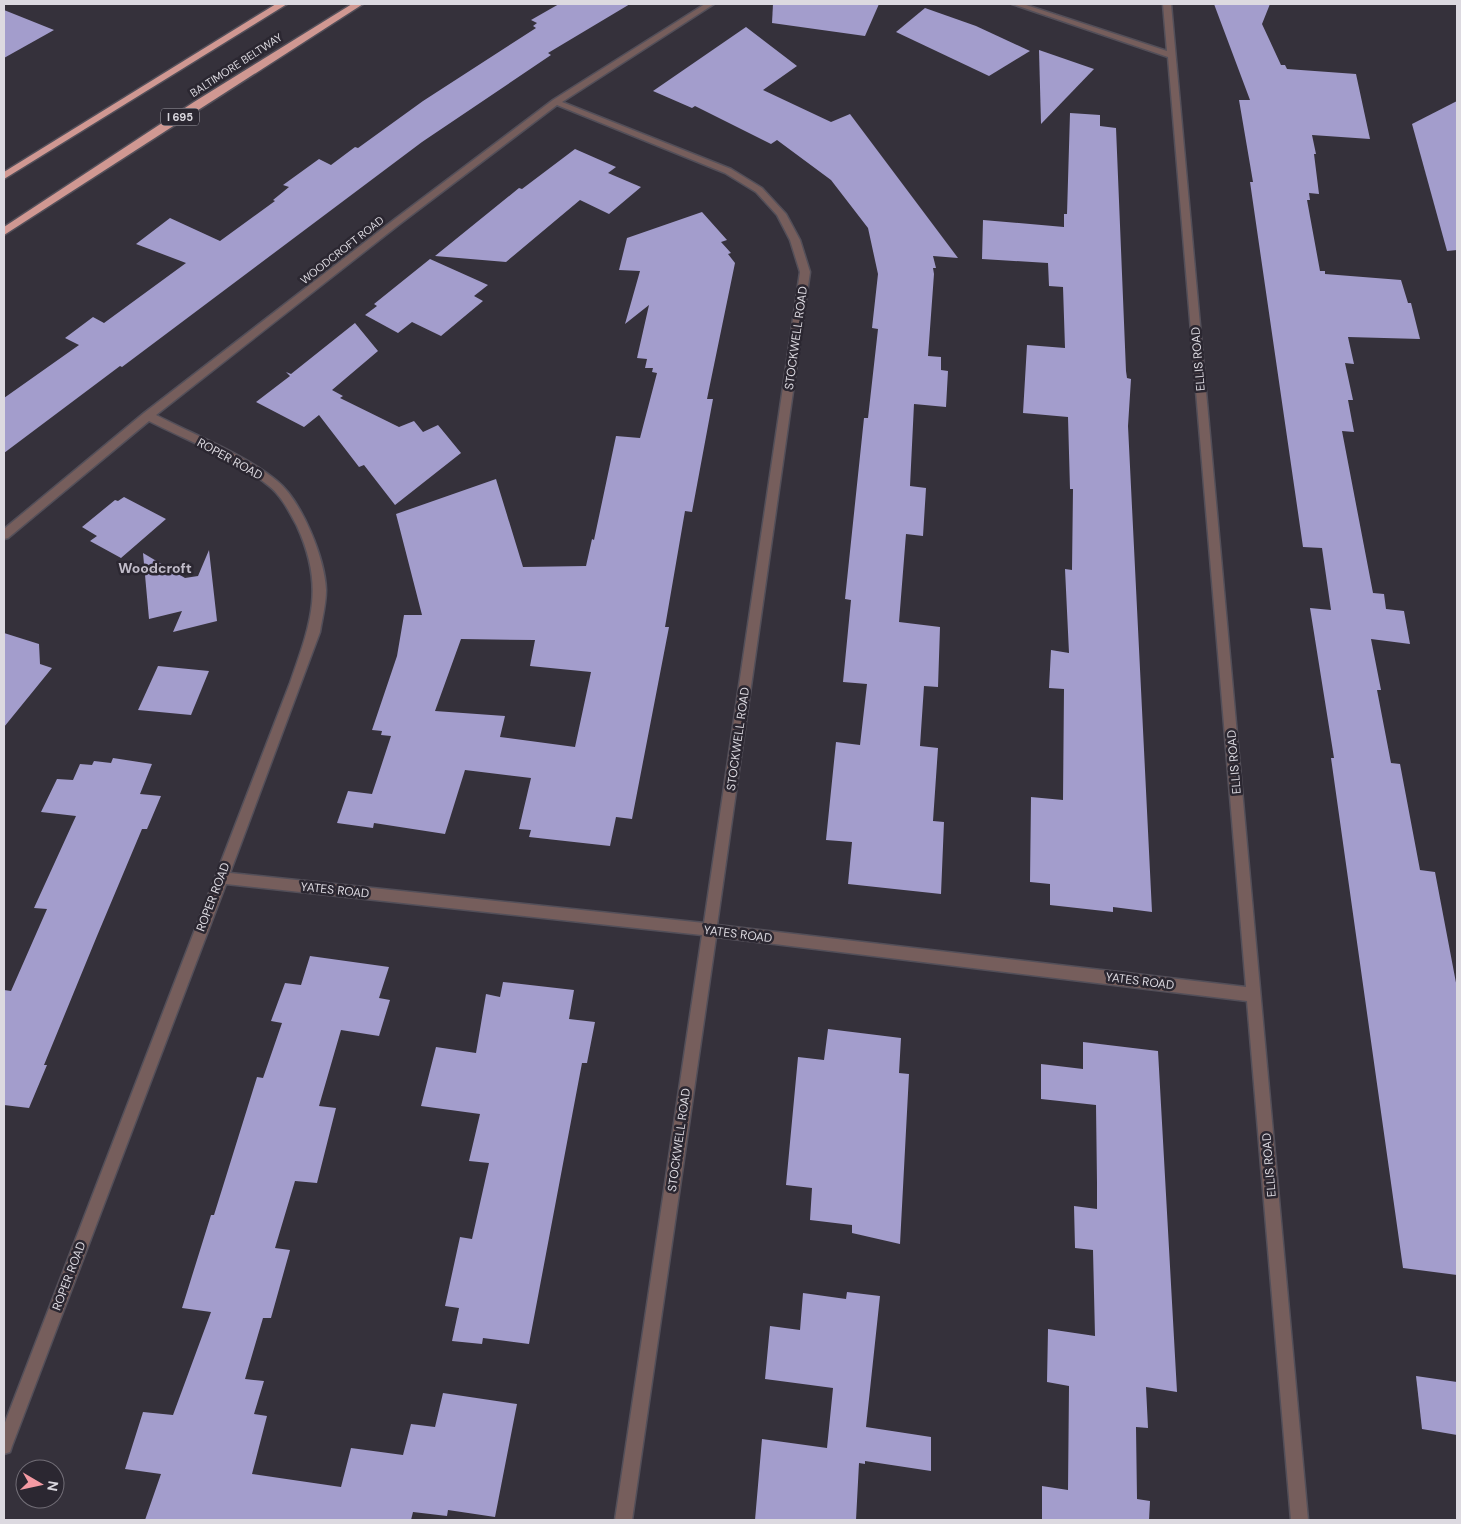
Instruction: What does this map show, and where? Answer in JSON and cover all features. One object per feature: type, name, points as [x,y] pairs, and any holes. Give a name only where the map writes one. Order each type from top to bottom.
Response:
[{"type":"highway","points":[[4,176],[282,4]]},
{"type":"highway","name":"BALTIMORE BELTWAY","points":[[4,232],[198,104],[358,4]]},
{"type":"street","name":"WOODCROFT ROAD","points":[[4,535],[148,416],[398,221],[556,102],[710,4]]},
{"type":"street","points":[[1016,4],[1171,55]]},
{"type":"street","name":"ELLIS ROAD","points":[[1167,4],[1300,1520]]},
{"type":"street","name":"STOCKWELL ROAD","points":[[556,102],[728,170],[759,190],[781,214],[795,240],[805,272],[800,319],[623,1520]]},
{"type":"street","name":"ROPER ROAD","points":[[4,1446],[314,632],[320,590],[312,547],[295,512],[274,484],[239,462],[148,416]]},
{"type":"street","name":"YATES ROAD","points":[[220,878],[710,930],[1255,995]]},
{"type":"building","points":[[559,4],[630,4],[548,53],[551,55],[422,142],[4,453],[4,398],[79,345],[65,338],[93,317],[104,323],[186,263],[136,244],[170,218],[220,241],[275,201],[273,200],[289,187],[283,185],[319,159],[331,165],[355,147],[358,148],[423,101],[536,28],[533,26],[537,23],[531,20]]},
{"type":"building","points":[[773,4],[879,4],[865,36],[772,23]]},
{"type":"building","points":[[1214,4],[1270,4],[1262,24],[1281,65],[1285,65],[1287,69],[1356,74],[1370,139],[1312,135],[1316,154],[1314,154],[1319,194],[1309,193],[1310,200],[1307,200],[1320,271],[1325,271],[1325,274],[1401,280],[1408,303],[1411,303],[1420,339],[1348,337],[1354,364],[1345,363],[1353,400],[1348,400],[1354,432],[1342,431],[1373,593],[1384,594],[1386,609],[1404,611],[1410,644],[1371,639],[1381,690],[1377,690],[1391,763],[1400,764],[1420,870],[1435,872],[1457,988],[1457,1275],[1403,1268],[1331,758],[1334,758],[1310,608],[1331,610],[1322,548],[1303,547],[1250,182],[1253,182],[1239,100],[1250,100]]},
{"type":"building","points":[[925,8],[976,26],[1030,51],[989,76],[896,32]]},
{"type":"building","points":[[4,10],[54,30],[4,58]]},
{"type":"building","points":[[746,27],[797,66],[763,90],[831,122],[850,114],[958,258],[933,256],[936,268],[933,268],[928,356],[941,357],[941,370],[948,371],[946,407],[914,404],[910,486],[926,488],[923,536],[906,534],[899,622],[940,627],[938,687],[924,686],[920,746],[938,748],[933,821],[944,822],[941,894],[848,884],[852,842],[826,840],[836,742],[860,745],[867,684],[843,682],[851,600],[845,599],[864,418],[868,418],[878,329],[872,328],[878,274],[868,228],[831,180],[777,140],[771,144],[695,106],[692,108],[653,91]]},
{"type":"building","points":[[1039,50],[1094,69],[1041,124]]},
{"type":"building","points":[[1457,101],[1457,250],[1447,251],[1412,124]]},
{"type":"building","points":[[1070,113],[1100,115],[1100,126],[1116,128],[1126,371],[1127,378],[1131,379],[1128,426],[1152,912],[1113,907],[1113,912],[1050,905],[1050,884],[1030,882],[1031,797],[1063,800],[1064,689],[1049,688],[1051,650],[1069,653],[1065,569],[1072,570],[1073,489],[1070,489],[1068,417],[1023,413],[1027,345],[1065,348],[1063,287],[1049,286],[1048,263],[982,259],[983,220],[1064,227],[1064,214],[1067,214]]},
{"type":"building","points":[[575,149],[616,167],[608,173],[641,187],[609,214],[580,200],[506,262],[435,256],[519,188],[522,189]]},
{"type":"building","points":[[702,212],[727,240],[721,242],[731,253],[728,254],[735,263],[707,399],[713,399],[692,512],[685,511],[665,627],[669,627],[632,819],[616,817],[610,846],[529,837],[531,830],[519,829],[531,778],[465,770],[445,834],[374,823],[373,828],[337,823],[348,791],[372,794],[391,736],[381,735],[382,731],[372,730],[397,656],[404,615],[422,615],[396,514],[496,479],[523,567],[586,566],[592,539],[594,540],[616,436],[640,438],[657,373],[652,372],[653,368],[645,368],[647,359],[637,358],[649,305],[625,324],[640,271],[619,270],[627,238]],"holes":[[[461,639],[535,640],[530,666],[591,672],[575,747],[500,737],[505,716],[435,711]]]},
{"type":"building","points":[[430,259],[488,285],[474,296],[483,301],[441,336],[412,322],[398,333],[365,315],[377,306],[374,304]]},
{"type":"building","points":[[355,323],[378,351],[332,390],[343,396],[340,398],[399,427],[414,421],[423,432],[438,425],[461,453],[395,505],[364,465],[359,467],[319,415],[304,427],[256,402],[290,376],[286,372],[291,374]]},
{"type":"building","points":[[124,497],[166,519],[121,558],[90,541],[97,536],[82,527],[115,500],[118,501]]},
{"type":"building","points":[[209,550],[217,621],[173,632],[182,611],[149,619],[143,553],[185,578],[198,576]]},
{"type":"building","points":[[4,633],[39,644],[40,664],[52,668],[4,727]]},
{"type":"building","points":[[158,666],[209,671],[191,715],[138,710]]},
{"type":"building","points":[[113,758],[152,764],[140,794],[161,796],[147,829],[142,829],[44,1065],[47,1065],[29,1108],[4,1105],[4,990],[11,991],[47,909],[34,908],[76,816],[41,812],[57,779],[73,780],[80,764],[92,765],[94,761],[111,763]]},
{"type":"building","points":[[310,956],[389,967],[379,998],[390,1000],[379,1036],[341,1030],[319,1106],[336,1108],[317,1183],[295,1181],[275,1248],[290,1250],[271,1318],[263,1318],[245,1379],[264,1381],[254,1414],[267,1416],[252,1474],[341,1487],[351,1448],[403,1455],[411,1424],[435,1427],[443,1393],[517,1404],[495,1517],[448,1510],[447,1516],[413,1512],[411,1520],[145,1520],[161,1474],[125,1469],[143,1412],[173,1415],[211,1312],[182,1308],[211,1215],[214,1215],[257,1077],[263,1078],[282,1023],[271,1021],[285,983],[301,985]]},
{"type":"building","points":[[503,982],[574,990],[569,1019],[595,1022],[587,1063],[582,1063],[529,1344],[483,1338],[482,1344],[452,1341],[459,1308],[445,1306],[460,1237],[472,1239],[489,1163],[469,1161],[480,1114],[421,1106],[436,1047],[476,1053],[486,994],[500,997]]},
{"type":"building","points":[[828,1029],[901,1038],[899,1073],[909,1074],[900,1244],[852,1233],[852,1225],[810,1220],[812,1188],[786,1185],[798,1057],[824,1060]]},
{"type":"building","points":[[1083,1042],[1158,1051],[1177,1392],[1146,1387],[1148,1428],[1136,1427],[1137,1499],[1150,1501],[1149,1520],[1042,1520],[1042,1486],[1068,1490],[1069,1386],[1047,1382],[1048,1329],[1095,1336],[1093,1250],[1075,1248],[1074,1206],[1097,1209],[1097,1183],[1096,1105],[1041,1099],[1041,1064],[1083,1069]]},
{"type":"building","points":[[847,1292],[880,1296],[866,1427],[931,1437],[931,1471],[865,1461],[865,1464],[859,1463],[856,1520],[755,1520],[762,1439],[827,1448],[833,1388],[765,1379],[770,1326],[800,1330],[803,1293],[846,1299]]},
{"type":"building","points":[[1416,1376],[1457,1382],[1457,1435],[1422,1429]]},
{"type":"district","name":"Woodcroft","points":[[155,568]]}]
